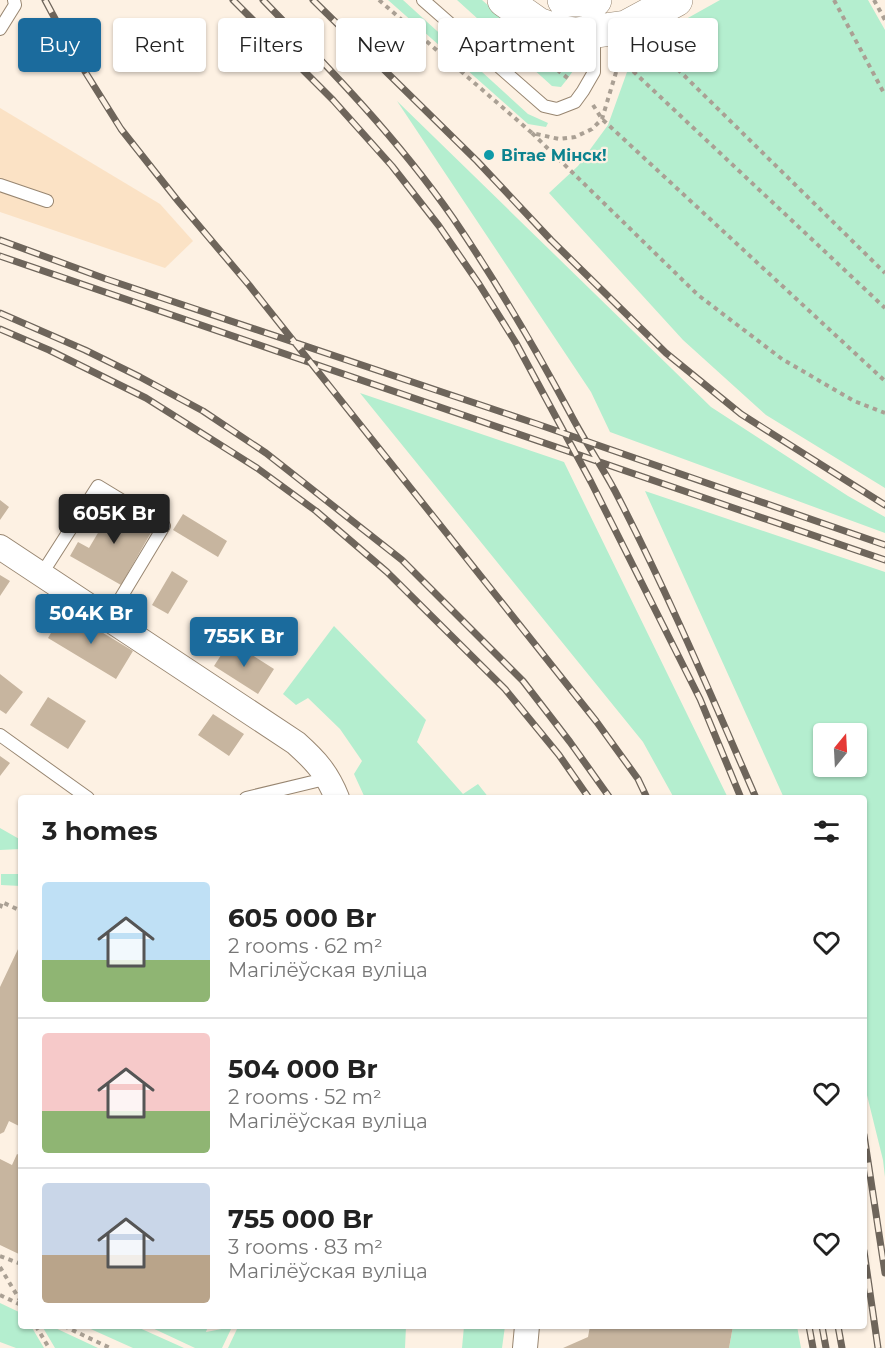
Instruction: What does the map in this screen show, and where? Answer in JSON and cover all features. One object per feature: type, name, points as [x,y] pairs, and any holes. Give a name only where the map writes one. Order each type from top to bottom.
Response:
[{"type":"main road","points":[[504,0],[530,18]]},
{"type":"main road","points":[[564,0],[595,0]]},
{"type":"main road","points":[[596,33],[626,27],[676,0]]},
{"type":"street","points":[[0,547],[296,743],[317,762],[333,788]]},
{"type":"street","points":[[525,1348],[527,1329]]},
{"type":"lane","points":[[0,30],[15,5],[14,0]]},
{"type":"lane","points":[[423,0],[544,106],[557,109],[575,102],[594,72]]},
{"type":"lane","points":[[564,0],[581,18]]},
{"type":"lane","points":[[0,185],[47,201]]},
{"type":"lane","points":[[42,575],[98,486],[164,526],[108,619]]},
{"type":"lane","points":[[0,735],[84,795]]},
{"type":"lane","points":[[272,795],[333,788]]},
{"type":"path","points":[[834,0],[885,95]]},
{"type":"path","points":[[874,0],[885,20]]},
{"type":"path","points":[[560,72],[584,91],[602,119],[885,381]]},
{"type":"path","points":[[634,72],[885,308]]},
{"type":"path","points":[[681,72],[885,273]]},
{"type":"path","points":[[532,132],[698,295],[782,359],[854,401],[885,413]]},
{"type":"path","points":[[0,908],[2,903],[18,910]]},
{"type":"path","points":[[0,1256],[18,1263]]},
{"type":"path","points":[[0,1267],[18,1299]]},
{"type":"path","points":[[0,1295],[18,1303]]},
{"type":"path","points":[[38,1329],[49,1348]]},
{"type":"path","points":[[70,1329],[111,1348]]},
{"type":"shaded area","points":[[0,108],[160,204],[193,241],[165,268],[0,212]]},
{"type":"green space","points":[[388,0],[403,0],[423,18],[408,18]]},
{"type":"green space","points":[[457,0],[482,0],[502,18],[477,18]]},
{"type":"green space","points":[[720,0],[868,0],[885,30],[885,488],[766,415],[683,340],[549,193],[578,166],[608,125],[627,72],[718,72],[718,18],[688,18]]},
{"type":"green space","points":[[426,21],[438,32],[438,44],[426,34]]},
{"type":"green space","points":[[469,72],[482,72],[528,114],[548,123],[546,127],[528,124]]},
{"type":"green space","points":[[537,72],[572,72],[561,87],[552,86]]},
{"type":"green space","points":[[397,101],[711,407],[848,496],[885,517],[885,533],[610,432],[591,392]]},
{"type":"green space","points":[[360,393],[564,462],[727,795],[672,795],[643,742]]},
{"type":"green space","points":[[645,491],[885,572],[885,1177],[867,1095],[867,795],[783,795]]},
{"type":"green space","points":[[334,626],[426,720],[417,742],[463,794],[478,784],[487,795],[364,795],[354,774],[362,761],[340,729],[308,698],[296,705],[283,694]]},
{"type":"green space","points":[[0,828],[18,838],[18,849],[0,850]]},
{"type":"green space","points":[[1,874],[18,874],[18,886],[1,885]]},
{"type":"green space","points":[[0,1303],[18,1312],[18,1329],[33,1329],[44,1348],[16,1348],[0,1342]]},
{"type":"green space","points":[[44,1329],[57,1329],[98,1348],[55,1348]]},
{"type":"green space","points":[[91,1329],[142,1329],[184,1348],[133,1348]]},
{"type":"green space","points":[[154,1329],[207,1329],[206,1332],[231,1329],[222,1348],[195,1348]]},
{"type":"green space","points":[[237,1329],[406,1329],[405,1348],[228,1348]]},
{"type":"green space","points":[[464,1329],[505,1329],[502,1348],[462,1348]]},
{"type":"green space","points":[[732,1329],[798,1329],[801,1348],[729,1348]]},
{"type":"building","points":[[0,500],[9,507],[0,520]]},
{"type":"building","points":[[106,502],[153,529],[121,585],[70,556],[78,542],[89,548],[105,521],[97,517]]},
{"type":"building","points":[[183,514],[227,541],[218,557],[173,530]]},
{"type":"building","points":[[172,571],[188,581],[168,614],[152,605]]},
{"type":"building","points":[[0,575],[10,581],[0,596]]},
{"type":"building","points":[[65,610],[133,651],[116,679],[48,638]]},
{"type":"building","points":[[230,641],[274,669],[258,694],[214,666]]},
{"type":"building","points":[[0,674],[23,692],[6,714],[0,710]]},
{"type":"building","points":[[48,697],[86,721],[68,749],[30,725]]},
{"type":"building","points":[[213,714],[244,734],[229,756],[198,735]]},
{"type":"building","points":[[0,756],[10,763],[0,776]]},
{"type":"building","points":[[18,949],[18,1126],[9,1121],[4,1132],[0,1134],[0,987]]},
{"type":"building","points":[[18,1154],[18,1254],[0,1245],[0,1159],[12,1165]]},
{"type":"building","points":[[589,1329],[732,1329],[729,1348],[563,1348],[588,1337]]},
{"type":"railway","points":[[45,0],[74,54],[121,129],[249,285],[596,721],[638,779],[646,795]]},
{"type":"railway","points":[[233,0],[333,100],[392,166],[439,226],[479,284],[516,343],[591,482],[700,699],[740,795]]},
{"type":"railway","points":[[263,0],[338,78],[410,160],[453,218],[499,290],[610,481],[653,567],[755,795]]},
{"type":"railway","points":[[313,0],[477,161],[551,240],[666,353],[741,414],[885,505]]},
{"type":"railway","points":[[0,240],[106,279],[537,424],[885,545]]},
{"type":"railway","points":[[0,256],[885,560]]},
{"type":"railway","points":[[0,313],[85,350],[203,411],[266,453],[402,560],[523,681],[608,795]]},
{"type":"railway","points":[[0,329],[49,350],[146,398],[257,468],[316,511],[387,572],[505,689],[559,755],[587,795]]},
{"type":"railway","points":[[867,1155],[885,1273]]},
{"type":"railway","points":[[867,1272],[878,1348]]},
{"type":"railway","points":[[810,1329],[813,1348]]},
{"type":"railway","points":[[823,1329],[826,1348]]},
{"type":"railway","points":[[839,1329],[842,1348]]},
{"type":"place","name":"Вітае Мінск!","points":[[489,155]]}]
